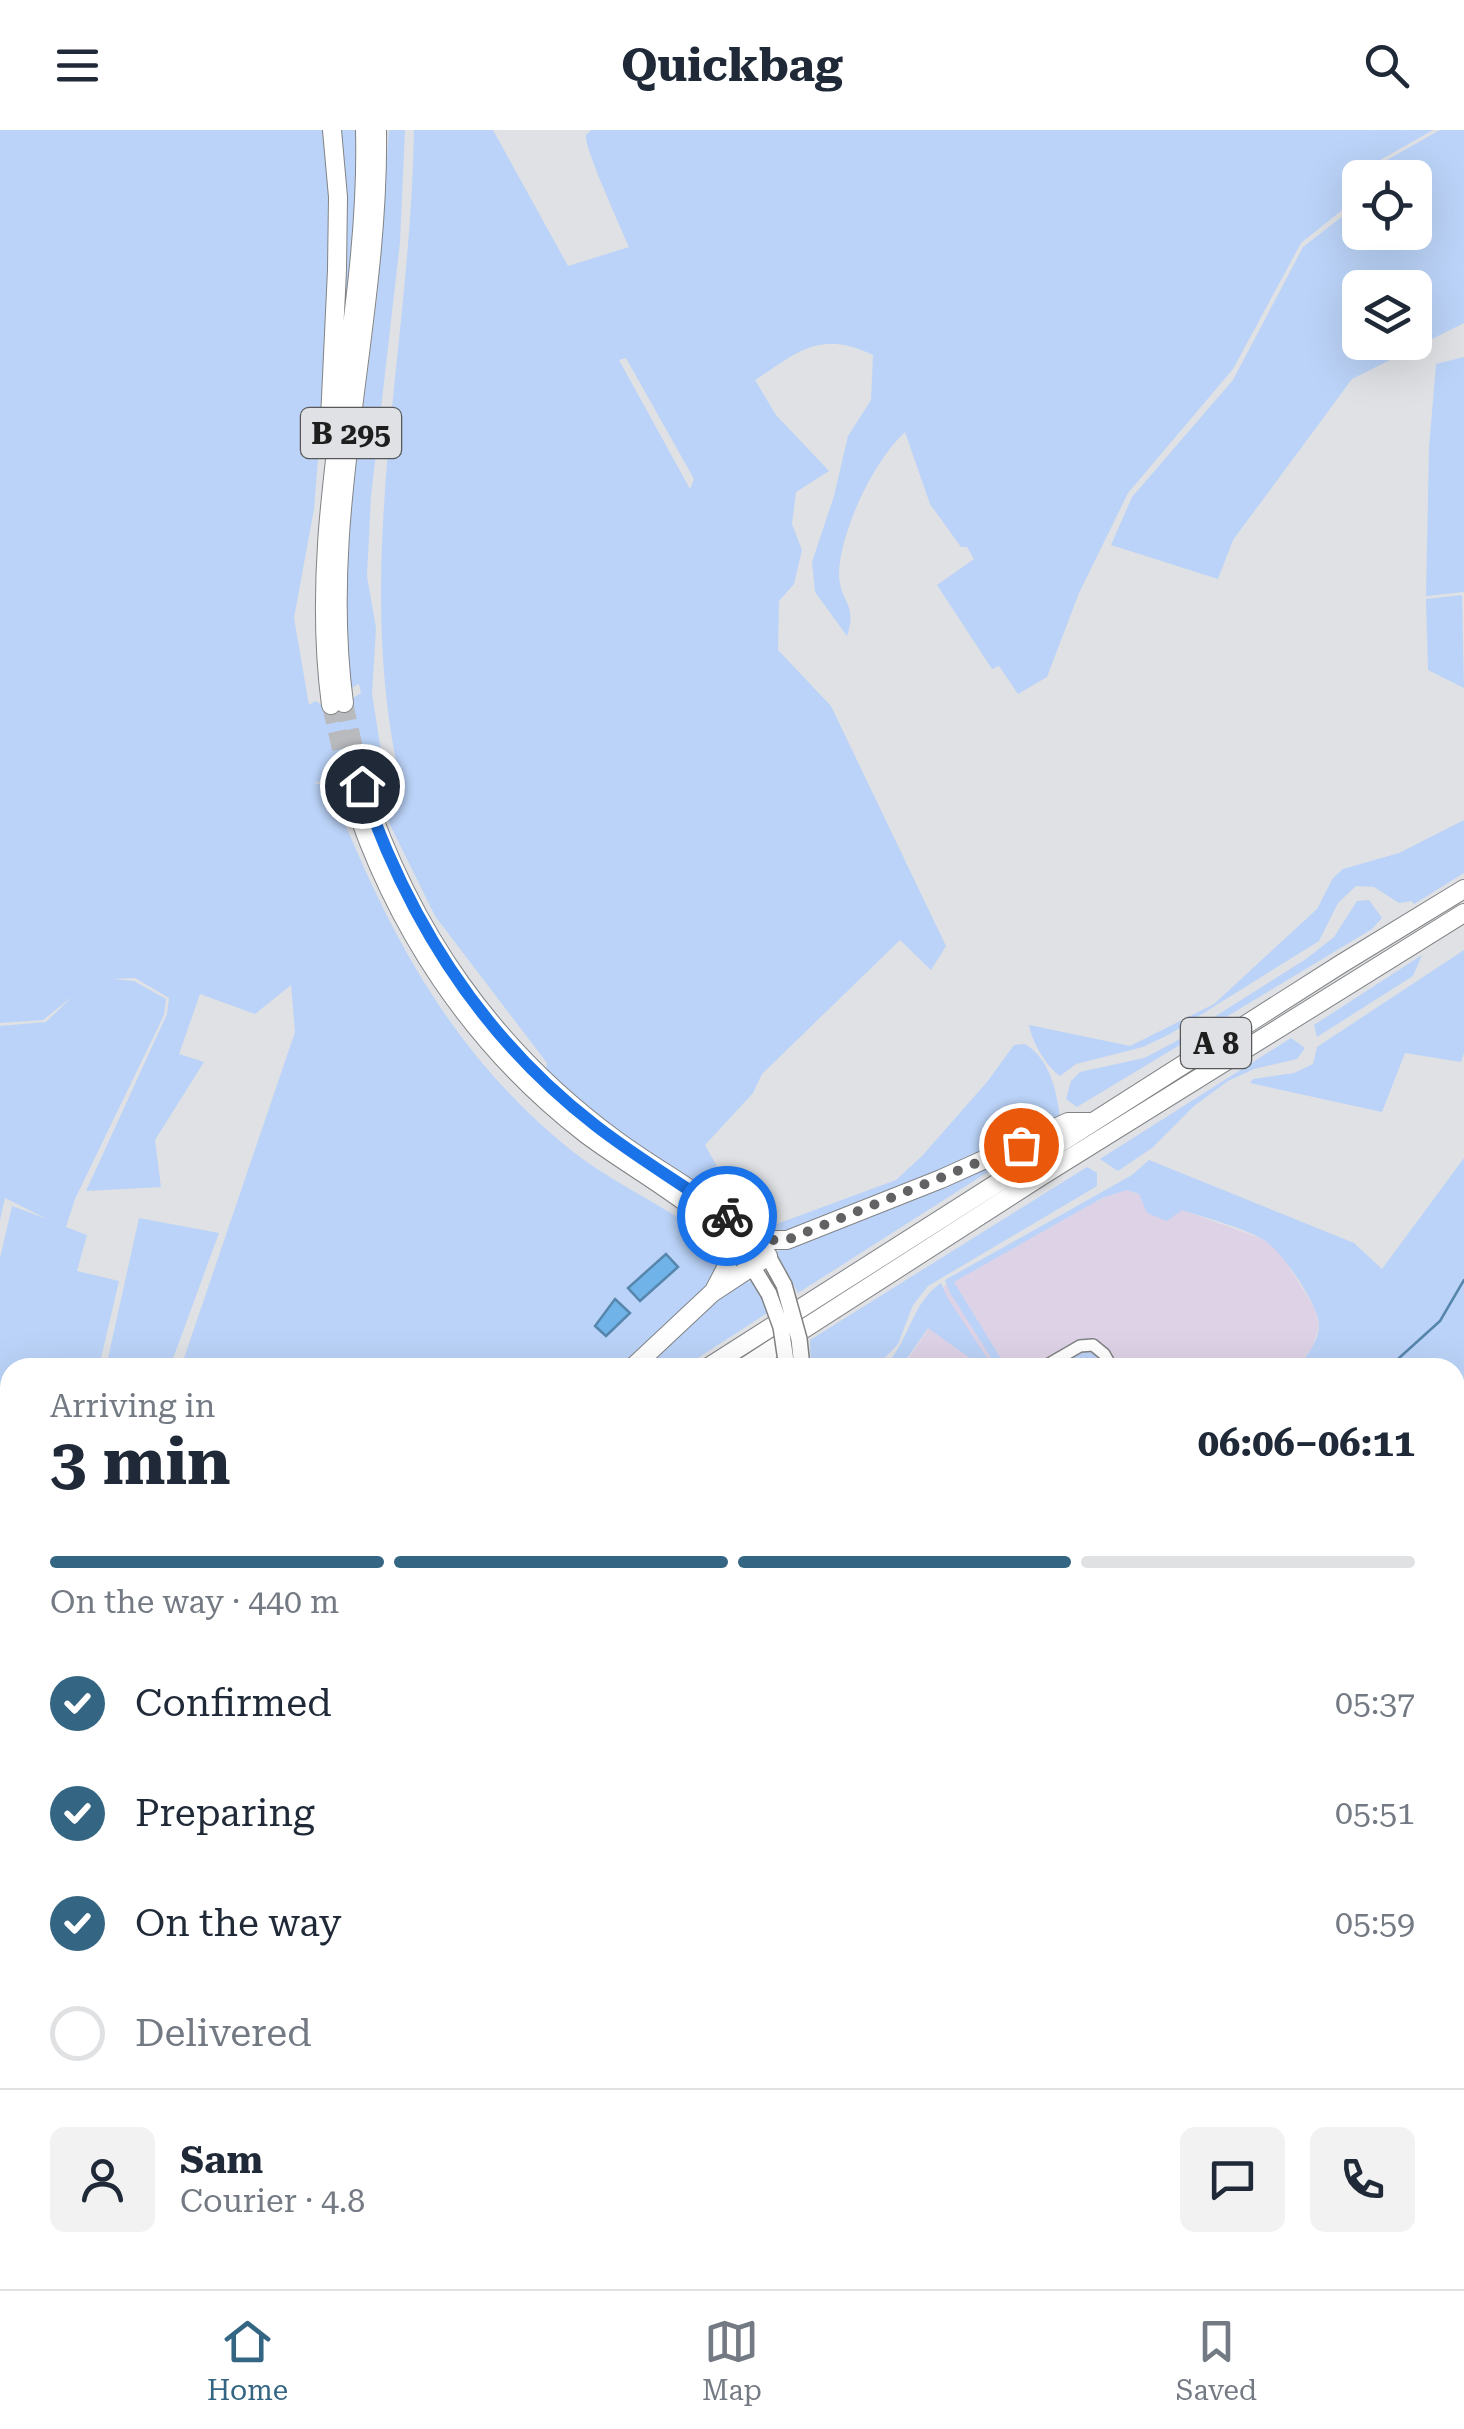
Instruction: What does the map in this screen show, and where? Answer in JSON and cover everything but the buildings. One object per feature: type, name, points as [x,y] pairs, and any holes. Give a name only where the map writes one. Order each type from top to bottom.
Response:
[{"type":"highway","points":[[332,130],[338,197],[327,452],[332,476]]},
{"type":"highway","name":"B 295","points":[[365,130],[360,268],[332,476],[323,583],[324,634],[337,704],[338,536],[373,263],[377,130]]},
{"type":"highway","points":[[356,787],[414,912],[453,976],[494,1030],[581,1114],[712,1216],[760,1261]]},
{"type":"highway","name":"A 8","points":[[724,1358],[1464,890]]},
{"type":"highway","name":"A 8","points":[[759,1358],[1464,914]]},
{"type":"highway","points":[[643,1358],[712,1293],[787,1240],[941,1179],[1068,1122],[1092,1122]]},
{"type":"highway","points":[[712,1216],[761,1240],[787,1240]]},
{"type":"highway","points":[[712,1216],[726,1266],[712,1293]]},
{"type":"highway","points":[[751,1236],[760,1261]]},
{"type":"main road","points":[[760,1261],[784,1285],[801,1358]]},
{"type":"main road","points":[[760,1261],[781,1328],[786,1358]]},
{"type":"street","points":[[1059,1358],[1080,1346],[1093,1345],[1106,1358]]},
{"type":"shaded area","points":[[0,130],[325,130],[333,272],[314,509],[294,618],[309,705],[315,701],[333,706],[361,693],[359,684],[346,691],[340,589],[377,298],[389,130],[405,130],[400,242],[371,496],[367,576],[376,628],[372,694],[381,751],[376,763],[367,769],[314,783],[330,787],[399,939],[456,1030],[529,1113],[572,1151],[682,1220],[685,1218],[716,1241],[721,1249],[715,1281],[632,1358],[184,1358],[295,1032],[291,985],[255,1014],[200,994],[179,1054],[204,1062],[155,1140],[161,1187],[86,1191],[167,1014],[169,998],[135,978],[112,979],[134,981],[166,999],[164,1015],[75,1199],[66,1227],[87,1235],[77,1271],[119,1281],[101,1358],[0,1358],[0,1258],[12,1206],[47,1219],[5,1198],[0,1220],[0,1026],[46,1022],[73,996],[43,1020],[0,1023]]},
{"type":"shaded area","points":[[338,130],[358,130],[358,195],[336,404],[346,260]]},
{"type":"shaded area","points":[[414,130],[493,130],[568,266],[629,247],[587,143],[586,135],[591,130],[1433,130],[1380,160],[1342,160],[1342,210],[1301,243],[1233,369],[1128,493],[1079,593],[1047,677],[1018,694],[999,666],[992,669],[937,585],[974,559],[930,504],[905,432],[870,478],[845,539],[839,575],[851,616],[847,636],[815,592],[812,562],[834,496],[848,436],[871,400],[873,355],[854,347],[824,344],[797,353],[755,380],[776,415],[829,471],[796,492],[792,524],[802,550],[794,584],[779,601],[778,650],[831,706],[946,946],[931,970],[900,940],[762,1074],[753,1093],[705,1145],[719,1170],[751,1193],[776,1218],[758,1212],[736,1193],[703,1192],[603,1126],[545,1075],[547,1063],[435,916],[365,774],[396,761],[385,682],[381,603],[388,446]],"holes":[[[626,358],[694,479],[690,489],[619,360]]]},
{"type":"shaded area","points":[[1440,130],[1464,130],[1464,323],[1432,339],[1432,270],[1342,270],[1342,360],[1390,360],[1352,379],[1233,540],[1218,579],[1111,545],[1132,497],[1233,380],[1303,247],[1342,217],[1342,250],[1432,250],[1432,160],[1387,160]]},
{"type":"shaded area","points":[[1464,357],[1464,592],[1426,596],[1429,448],[1436,364]]},
{"type":"shaded area","points":[[1462,595],[1464,688],[1428,670],[1426,599]]},
{"type":"shaded area","points":[[1464,820],[1464,873],[1414,904],[1399,903],[1374,887],[1356,886],[1338,903],[1319,941],[1170,1034],[1143,1047],[1076,1064],[1060,1076],[1036,1046],[1029,1025],[1130,1046],[1214,1004],[1317,909],[1333,878],[1343,869],[1399,853]]},
{"type":"shaded area","points":[[1369,900],[1382,918],[1372,929],[1077,1107],[1066,1099],[1071,1081],[1080,1072],[1144,1058],[1173,1043],[1306,959],[1334,937],[1357,901]]},
{"type":"shaded area","points":[[1464,950],[1461,1062],[1405,1053],[1382,1112],[1250,1083],[1253,1079],[1294,1073],[1313,1064],[1317,1047]]},
{"type":"shaded area","points":[[1422,955],[1413,976],[1317,1037],[1314,1025]]},
{"type":"shaded area","points":[[1291,1038],[1305,1048],[1297,1059],[1254,1069],[1228,1081],[1194,1106],[1152,1148],[1118,1171],[1100,1159]]},
{"type":"shaded area","points":[[1025,1044],[1046,1067],[1060,1118],[982,1155],[776,1236],[756,1230],[725,1204],[735,1200],[762,1221],[774,1225],[896,1180],[987,1082],[1014,1045]]},
{"type":"shaded area","points":[[1016,1154],[798,1293],[776,1252]]},
{"type":"shaded area","points":[[1464,1158],[1464,1358],[1305,1358],[1317,1337],[1317,1316],[1298,1279],[1271,1246],[1245,1231],[1182,1210],[1167,1221],[1147,1213],[1139,1194],[1127,1190],[1102,1198],[954,1282],[1000,1358],[991,1358],[945,1280],[1132,1175],[1149,1160],[1354,1243],[1382,1269]]},
{"type":"shaded area","points":[[1087,1167],[1097,1173],[1097,1186],[928,1286],[913,1305],[898,1344],[885,1358],[811,1358],[810,1340]]},
{"type":"shaded area","points":[[1127,1190],[1265,1240],[1282,1255],[1315,1309],[1319,1326],[1304,1358],[909,1358],[928,1329],[944,1286],[1102,1198]]},
{"type":"shaded area","points":[[139,1218],[219,1233],[173,1358],[108,1358]]},
{"type":"shaded area","points":[[666,1254],[678,1267],[640,1301],[628,1288]]},
{"type":"shaded area","points":[[746,1280],[757,1284],[767,1313],[698,1358],[652,1358],[715,1300]]},
{"type":"shaded area","points":[[941,1283],[987,1358],[970,1358],[928,1328],[907,1358],[892,1358],[931,1291]]},
{"type":"shaded area","points":[[615,1299],[630,1313],[606,1336],[595,1326]]},
{"type":"shaded area","points":[[1086,1351],[1098,1358],[1072,1358]]},
{"type":"waterway","points":[[1399,1358],[1440,1321],[1464,1280]]},
{"type":"tunnel","points":[[344,703],[362,785]]},
{"type":"tunnel","points":[[331,705],[350,789]]},
{"type":"way so far","points":[[727,1216],[761,1240],[787,1240],[1021,1145]]},
{"type":"route","points":[[362,786],[390,863],[426,935],[494,1030],[546,1084],[596,1126],[727,1216]]}]
